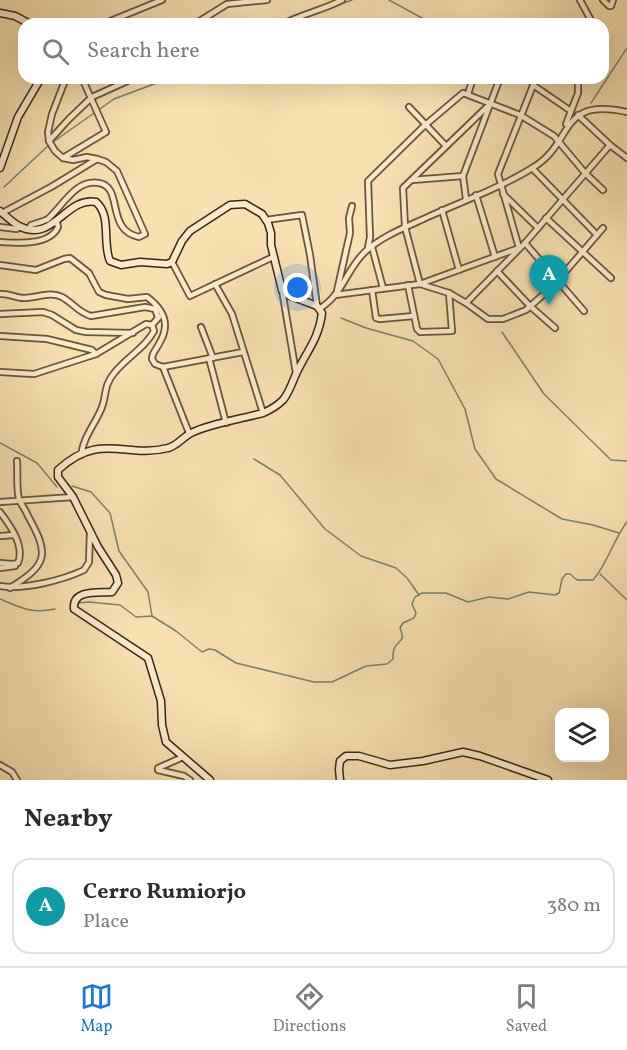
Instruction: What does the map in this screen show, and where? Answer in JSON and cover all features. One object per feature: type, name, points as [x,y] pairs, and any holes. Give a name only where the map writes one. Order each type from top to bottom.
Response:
[{"type":"main road","points":[[0,13],[19,18]]},
{"type":"main road","points":[[0,165],[18,117],[37,84]]},
{"type":"main road","points":[[1,212],[20,227],[45,229],[75,206],[87,201],[96,202],[104,215],[106,249],[110,261],[121,266],[140,262],[166,264],[172,262],[182,241],[190,231],[230,205],[244,204],[254,208],[266,220],[271,233],[273,257],[282,290],[288,295],[318,307],[322,313],[320,327],[311,348],[283,400],[263,413],[189,433],[172,447],[157,450],[94,448],[66,462],[58,470],[58,477],[73,497],[118,583],[112,592],[85,593],[76,599],[73,604],[74,609],[148,658],[161,701],[163,735],[172,748],[210,780]]},
{"type":"main road","points":[[340,780],[340,761],[346,756],[358,756],[390,765],[423,761],[463,752],[548,780]]},
{"type":"street","points":[[118,18],[162,0]]},
{"type":"street","points":[[205,18],[227,4],[267,0]]},
{"type":"street","points":[[294,18],[324,9],[342,0]]},
{"type":"street","points":[[580,0],[590,18]]},
{"type":"street","points":[[603,0],[612,6],[613,0]]},
{"type":"street","points":[[29,228],[48,218],[76,190],[94,182],[103,183],[108,188],[120,228],[131,236],[144,236],[145,232],[117,171],[97,159],[63,158],[49,141],[48,132],[52,114],[64,84]]},
{"type":"street","points":[[63,158],[106,132],[85,84]]},
{"type":"street","points":[[49,141],[92,97],[121,84]]},
{"type":"street","points":[[468,94],[471,84]]},
{"type":"street","points":[[466,199],[463,176],[498,84]]},
{"type":"street","points":[[266,220],[302,215],[318,307],[328,303],[336,295],[358,260],[386,236],[500,185],[543,161],[564,131],[578,93],[577,84]]},
{"type":"street","points":[[519,248],[498,174],[532,85],[571,111]]},
{"type":"street","points":[[383,288],[370,248],[368,181],[458,95],[468,94],[520,115],[554,136],[585,173],[603,190]]},
{"type":"street","points":[[420,284],[405,227],[403,188],[491,103]]},
{"type":"street","points":[[409,106],[446,146]]},
{"type":"street","points":[[564,131],[578,115],[591,111],[608,109],[627,112]]},
{"type":"street","points":[[578,115],[627,158]]},
{"type":"street","points":[[466,303],[525,243],[610,145]]},
{"type":"street","points":[[620,152],[627,146]]},
{"type":"street","points":[[1,212],[51,187],[97,159]]},
{"type":"street","points":[[532,168],[597,235]]},
{"type":"street","points":[[411,180],[463,176]]},
{"type":"street","points":[[502,194],[538,228]]},
{"type":"street","points":[[476,195],[495,257]]},
{"type":"street","points":[[336,295],[350,233],[349,215],[352,206]]},
{"type":"street","points":[[442,210],[459,270]]},
{"type":"street","points":[[546,218],[611,278]]},
{"type":"street","points":[[0,242],[36,242],[55,234],[58,227],[57,222]]},
{"type":"street","points":[[0,227],[17,229],[20,227]]},
{"type":"street","points":[[420,284],[449,293],[494,320],[510,316],[530,306],[557,281],[603,228]]},
{"type":"street","points":[[525,243],[584,311]]},
{"type":"street","points":[[336,295],[420,284],[519,248]]},
{"type":"street","points":[[172,262],[190,296],[273,257]]},
{"type":"street","points":[[0,265],[36,270],[70,258],[89,273],[99,292],[128,299],[147,297],[159,305],[161,317]]},
{"type":"street","points":[[497,271],[530,306],[555,328]]},
{"type":"street","points":[[215,284],[232,314],[263,413]]},
{"type":"street","points":[[408,285],[418,331],[452,331],[449,293]]},
{"type":"street","points":[[282,290],[296,373]]},
{"type":"street","points":[[372,290],[376,318],[380,320],[414,316]]},
{"type":"street","points":[[0,294],[8,293],[27,298],[55,295],[91,316],[145,307],[154,309],[166,326],[161,342],[152,354],[152,359],[155,364],[163,367],[243,352]]},
{"type":"street","points":[[0,314],[43,312],[76,330],[133,333]]},
{"type":"street","points":[[152,325],[161,317]]},
{"type":"street","points":[[0,372],[34,374],[96,354],[146,324],[152,325]]},
{"type":"street","points":[[81,455],[86,435],[103,406],[105,388],[114,372],[149,339],[154,331],[152,325]]},
{"type":"street","points":[[201,327],[211,358],[226,423]]},
{"type":"street","points":[[0,336],[46,339],[92,350],[96,354]]},
{"type":"street","points":[[163,367],[189,433]]},
{"type":"street","points":[[10,588],[30,574],[39,563],[44,549],[39,535],[19,500],[17,461]]},
{"type":"street","points":[[0,502],[73,497]]},
{"type":"street","points":[[0,512],[14,535],[20,558],[15,566],[0,568]]},
{"type":"street","points":[[0,586],[10,588],[59,580],[84,570],[89,562],[90,531]]},
{"type":"street","points":[[0,536],[14,535]]},
{"type":"street","points":[[0,563],[18,563]]},
{"type":"street","points":[[183,757],[158,770],[184,776],[190,780]]},
{"type":"street","points":[[0,765],[12,771],[17,780]]},
{"type":"waterway","points":[[327,9],[352,0]]},
{"type":"waterway","points":[[389,0],[422,18]]},
{"type":"waterway","points":[[609,76],[627,48]]},
{"type":"waterway","points":[[53,142],[114,99],[154,84]]},
{"type":"waterway","points":[[591,103],[603,84]]},
{"type":"waterway","points":[[4,187],[49,145]]},
{"type":"waterway","points":[[341,318],[366,328],[413,341],[438,359],[465,409],[475,449],[496,479],[562,519],[619,533]]},
{"type":"waterway","points":[[502,332],[544,394],[611,460],[627,461]]},
{"type":"waterway","points":[[0,443],[37,463],[57,487]]},
{"type":"waterway","points":[[254,459],[280,475],[325,529],[361,556],[396,568],[407,578],[419,595]]},
{"type":"waterway","points":[[72,486],[91,492],[110,513],[119,551],[148,592],[152,616]]},
{"type":"waterway","points":[[77,603],[120,605],[136,617],[152,616],[176,631],[202,652],[209,649],[215,650],[236,663],[314,682],[332,682],[366,666],[387,664],[393,659],[394,649],[402,638],[400,628],[403,623],[414,618],[416,613],[412,604],[415,597],[422,593],[446,593],[468,602],[489,597],[508,599],[529,592],[555,595],[559,593],[562,579],[566,574],[570,574],[577,580],[593,580],[627,522]]},
{"type":"waterway","points":[[600,574],[627,600]]},
{"type":"waterway","points":[[0,599],[33,610],[55,609]]},
{"type":"place","name":"Cerro Rumiorjo","points":[[549,305]]}]
